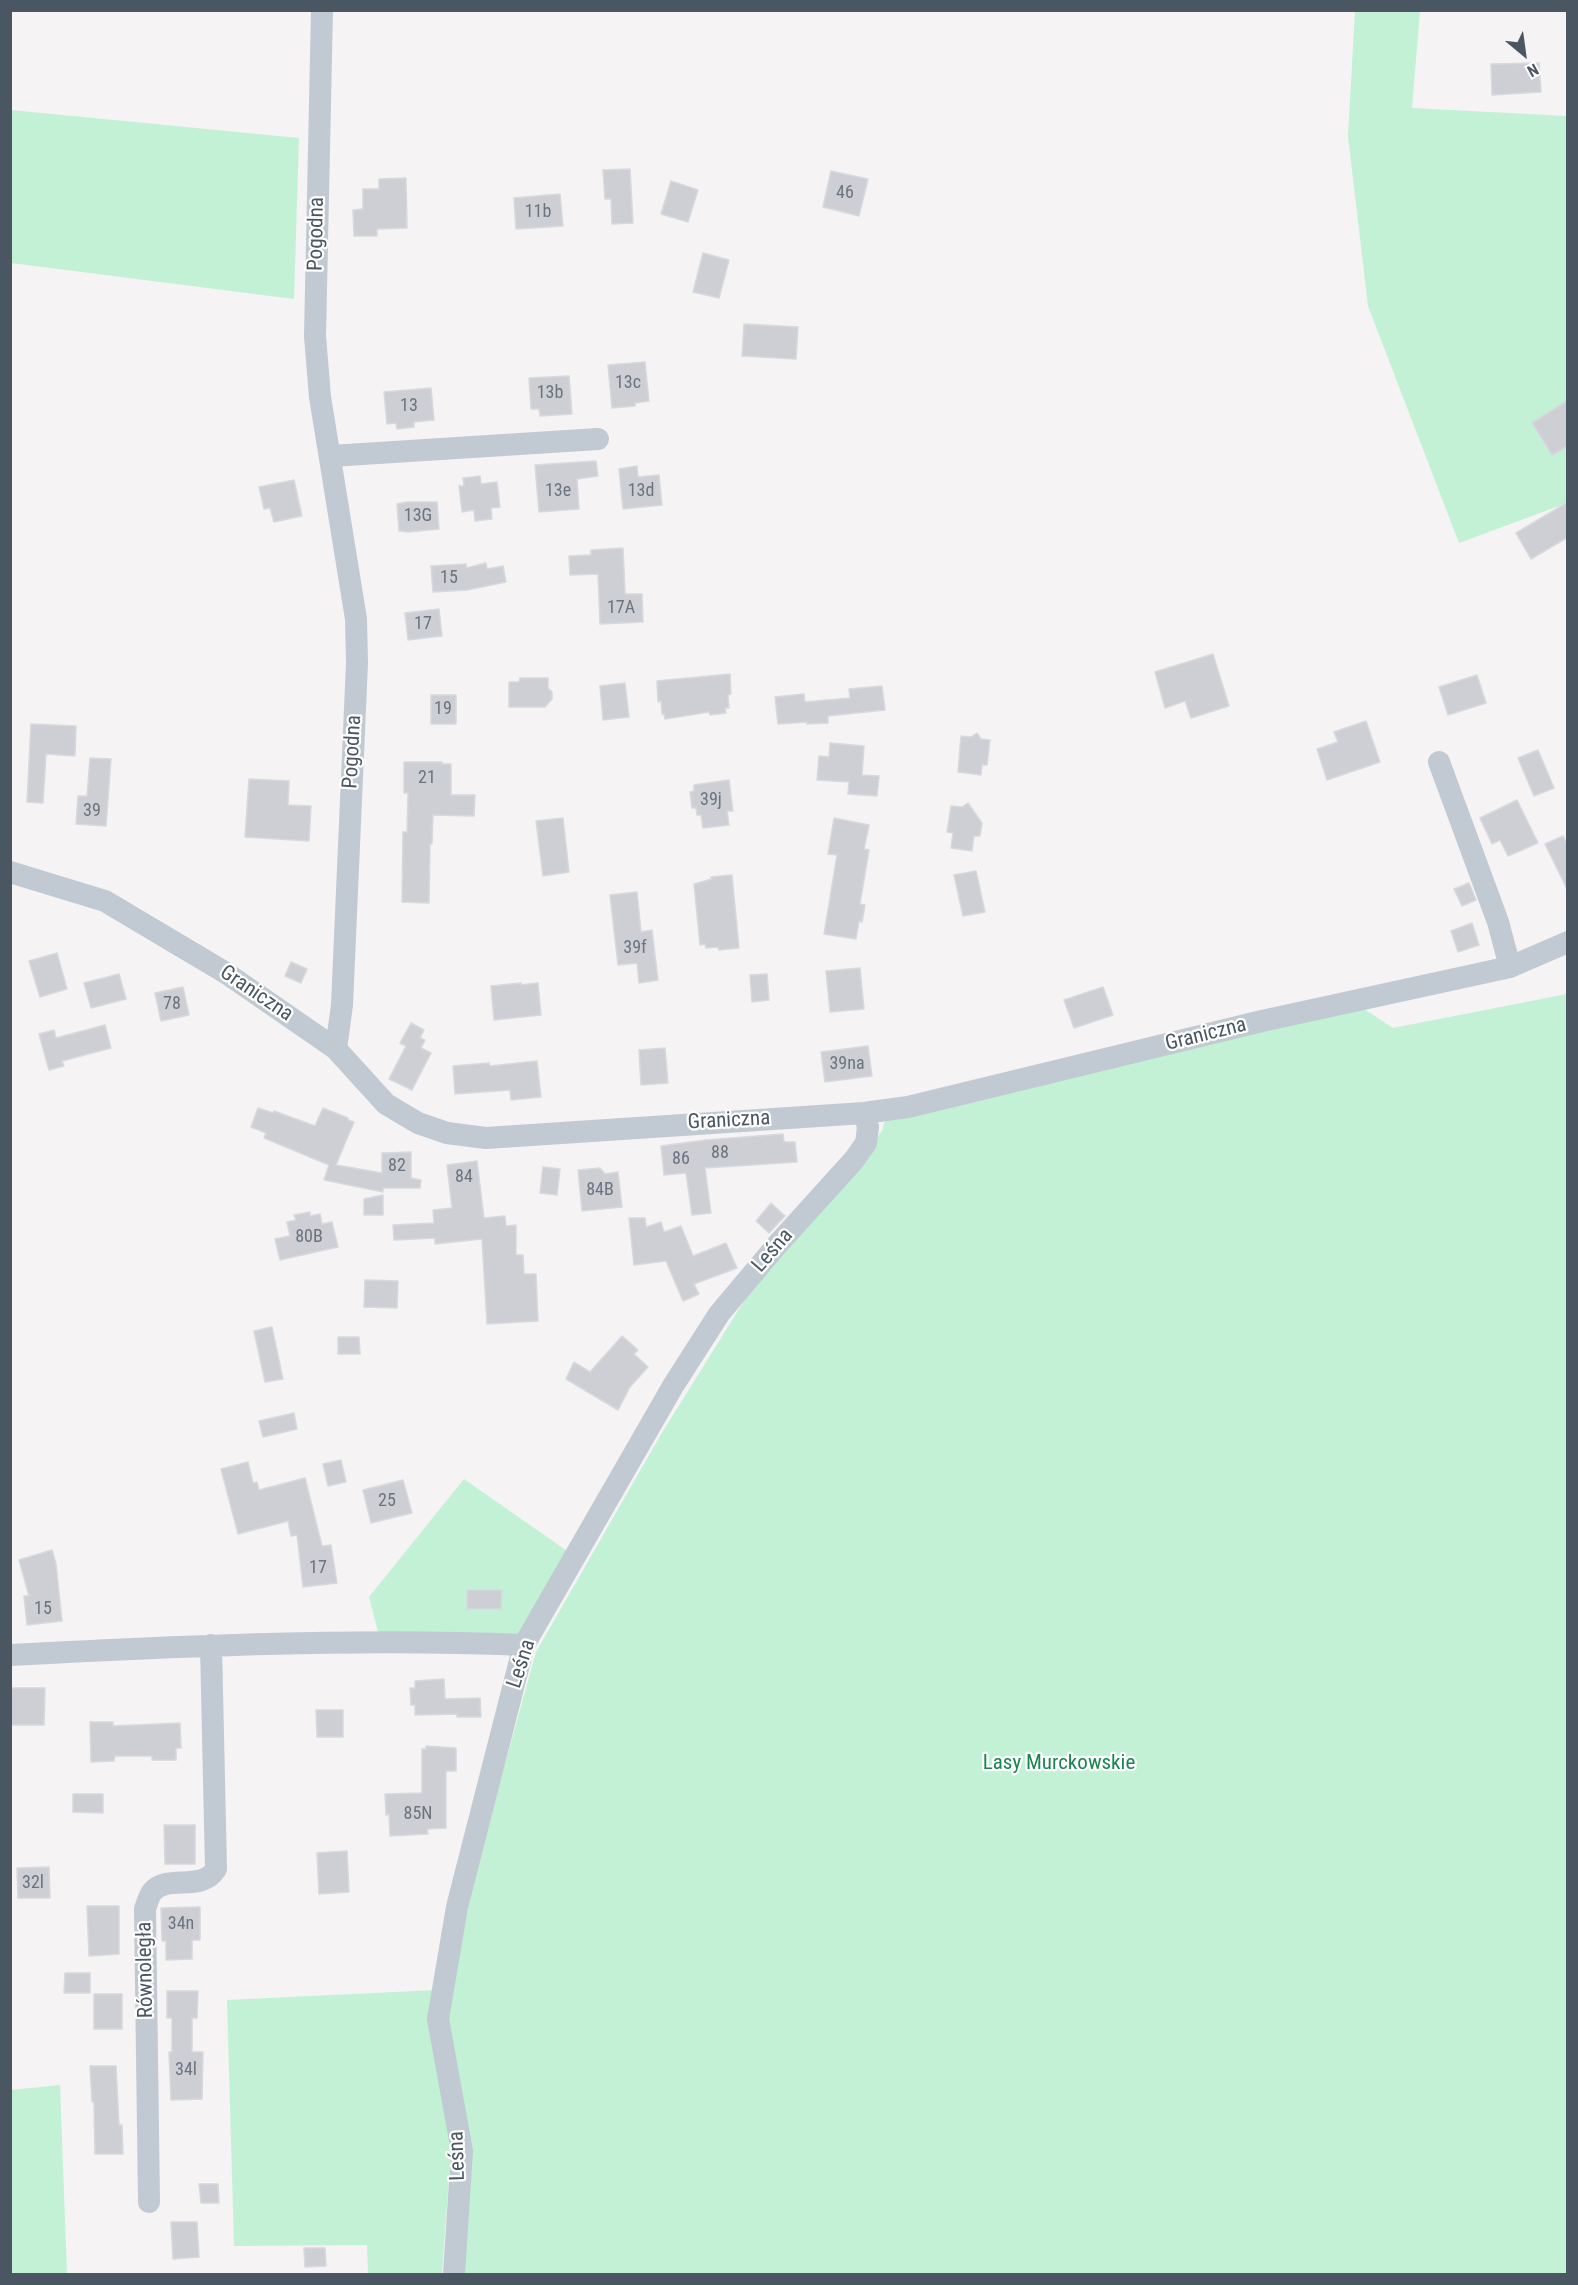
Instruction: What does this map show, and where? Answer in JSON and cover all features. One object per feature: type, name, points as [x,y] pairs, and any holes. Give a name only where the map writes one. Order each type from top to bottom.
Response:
[{"type":"street","name":"Pogodna","points":[[322,10],[315,336],[320,397],[356,619],[357,663],[342,1005],[336,1049]]},
{"type":"street","points":[[331,456],[598,439]]},
{"type":"street","points":[[1439,762],[1498,922],[1510,967]]},
{"type":"street","name":"Graniczna","points":[[10,872],[105,901],[226,973],[336,1049],[386,1104],[418,1123],[456,1134],[486,1138],[864,1113],[908,1107],[1262,1021],[1510,967],[1568,942]]},
{"type":"street","name":"Leśna","points":[[454,2274],[462,2151],[438,2019],[458,1907],[524,1645],[673,1386],[719,1314],[777,1245],[854,1160],[866,1143],[868,1126],[864,1113]]},
{"type":"street","points":[[10,1655],[211,1645],[470,1643],[524,1645]]},
{"type":"street","name":"Równoległa","points":[[149,2202],[145,1909],[151,1892],[160,1885],[200,1881],[211,1876],[216,1869],[211,1645]]},
{"type":"green space","points":[[1355,11],[1420,11],[1412,108],[1567,116],[1567,503],[1459,543],[1368,306],[1348,136]]},
{"type":"green space","points":[[11,110],[299,138],[294,299],[11,263]]},
{"type":"green space","name":"Lasy Murckowskie","points":[[1567,994],[1567,2274],[460,2274],[445,2021],[476,1868],[536,1652],[660,1436],[749,1293],[861,1162],[883,1129],[885,1117],[1361,1007],[1393,1028]]},
{"type":"green space","points":[[464,1479],[570,1553],[514,1640],[379,1636],[369,1597]]},
{"type":"green space","points":[[437,1990],[451,2150],[442,2274],[368,2274],[367,2245],[234,2246],[227,2000]]},
{"type":"green space","points":[[60,2085],[67,2274],[11,2274],[11,2090]]},
{"type":"building","points":[[1539,63],[1541,92],[1492,95],[1491,64]]},
{"type":"building","points":[[630,169],[633,223],[612,224],[611,199],[605,199],[603,170]]},
{"type":"building","points":[[831,171],[868,179],[859,216],[823,207]]},
{"type":"building","points":[[406,178],[407,228],[377,229],[377,236],[354,236],[353,210],[363,209],[363,189],[379,189],[379,179]]},
{"type":"building","points":[[671,181],[698,190],[688,222],[661,214]]},
{"type":"building","points":[[560,194],[563,226],[516,229],[514,198]]},
{"type":"building","points":[[703,253],[729,260],[719,298],[693,292]]},
{"type":"building","points":[[744,324],[798,327],[796,359],[742,356]]},
{"type":"building","points":[[645,362],[649,401],[635,403],[635,406],[612,408],[608,365]]},
{"type":"building","points":[[569,376],[572,414],[540,416],[539,409],[531,409],[529,378]]},
{"type":"building","points":[[431,388],[434,420],[414,422],[414,427],[397,429],[396,423],[387,424],[384,392]]},
{"type":"building","points":[[1568,400],[1568,446],[1552,455],[1532,423]]},
{"type":"building","points":[[596,461],[598,476],[577,479],[579,509],[539,512],[535,465]]},
{"type":"building","points":[[637,466],[638,477],[659,475],[662,505],[623,509],[619,469]]},
{"type":"building","points":[[480,476],[481,484],[497,482],[500,507],[491,508],[492,519],[475,521],[474,510],[462,512],[459,486],[464,486],[463,478]]},
{"type":"building","points":[[294,480],[302,516],[274,522],[270,508],[264,509],[259,487]]},
{"type":"building","points":[[437,502],[439,529],[399,531],[397,504]]},
{"type":"building","points":[[1568,502],[1568,537],[1531,559],[1516,533]]},
{"type":"building","points":[[623,548],[625,594],[642,594],[643,622],[600,624],[598,574],[570,575],[569,556],[591,555],[591,550]]},
{"type":"building","points":[[486,563],[487,569],[503,566],[506,582],[467,590],[433,592],[431,566],[466,564],[466,568]]},
{"type":"building","points":[[439,609],[442,636],[408,640],[405,613]]},
{"type":"building","points":[[1213,654],[1229,706],[1191,718],[1185,701],[1165,708],[1155,672]]},
{"type":"building","points":[[730,674],[731,694],[728,695],[729,708],[725,708],[726,713],[710,715],[709,712],[665,719],[662,714],[661,701],[658,702],[657,681]]},
{"type":"building","points":[[1477,675],[1486,703],[1448,715],[1439,687]]},
{"type":"building","points":[[520,678],[548,678],[548,688],[552,692],[552,699],[545,707],[509,707],[509,682],[519,682]]},
{"type":"building","points":[[625,683],[629,717],[603,720],[600,686]]},
{"type":"building","points":[[882,686],[885,710],[828,716],[828,723],[778,724],[775,697],[804,694],[805,702],[850,698],[849,689]]},
{"type":"building","points":[[431,695],[456,695],[456,724],[431,724]]},
{"type":"building","points":[[1366,721],[1380,762],[1327,780],[1317,749],[1338,742],[1334,732]]},
{"type":"building","points":[[31,724],[76,726],[75,756],[46,754],[43,803],[27,802]]},
{"type":"building","points":[[977,733],[981,739],[990,740],[987,765],[982,765],[981,775],[958,772],[961,736],[971,737]]},
{"type":"building","points":[[830,743],[864,746],[862,775],[879,776],[877,796],[848,794],[849,782],[817,780],[819,756],[829,757]]},
{"type":"building","points":[[1538,750],[1554,788],[1534,796],[1518,758]]},
{"type":"building","points":[[90,758],[111,759],[106,826],[76,824],[78,796],[87,796]]},
{"type":"building","points":[[404,762],[451,764],[451,795],[475,795],[474,816],[433,815],[429,903],[402,902],[403,832],[407,832],[408,793],[404,793]]},
{"type":"building","points":[[249,779],[289,781],[288,805],[311,806],[309,841],[245,837]]},
{"type":"building","points":[[729,780],[733,811],[727,811],[729,825],[703,828],[701,815],[697,815],[696,808],[692,808],[690,792],[694,791],[694,785]]},
{"type":"building","points":[[1517,800],[1538,843],[1508,856],[1500,840],[1492,844],[1480,818]]},
{"type":"building","points":[[968,803],[982,823],[980,836],[974,836],[972,851],[951,848],[953,833],[947,832],[951,806],[962,807]]},
{"type":"building","points":[[563,818],[569,872],[543,876],[536,821]]},
{"type":"building","points":[[834,818],[869,825],[864,849],[869,850],[860,904],[865,905],[856,939],[824,934],[837,855],[828,854]]},
{"type":"building","points":[[1563,836],[1568,846],[1568,891],[1545,844]]},
{"type":"building","points":[[976,871],[985,912],[963,916],[954,875]]},
{"type":"building","points":[[732,875],[739,948],[719,950],[718,947],[706,948],[705,944],[700,945],[694,884],[712,879],[711,877]]},
{"type":"building","points":[[1469,883],[1476,900],[1462,906],[1454,889]]},
{"type":"building","points":[[637,892],[641,932],[652,930],[658,980],[639,983],[637,963],[618,965],[610,895]]},
{"type":"building","points":[[1472,923],[1479,945],[1458,952],[1451,931]]},
{"type":"building","points":[[57,953],[67,989],[40,997],[29,961]]},
{"type":"building","points":[[291,962],[307,969],[301,983],[285,976]]},
{"type":"building","points":[[860,968],[864,1009],[830,1012],[826,971]]},
{"type":"building","points":[[119,974],[126,999],[91,1008],[84,983]]},
{"type":"building","points":[[767,974],[769,1000],[752,1002],[750,975]]},
{"type":"building","points":[[521,983],[521,985],[538,983],[541,1015],[494,1020],[491,986]]},
{"type":"building","points":[[183,987],[189,1015],[161,1021],[155,993]]},
{"type":"building","points":[[1103,987],[1113,1015],[1074,1028],[1064,1000]]},
{"type":"building","points":[[411,1023],[424,1030],[420,1038],[425,1040],[421,1048],[431,1053],[412,1090],[389,1079],[406,1046],[400,1043]]},
{"type":"building","points":[[105,1025],[111,1048],[62,1061],[64,1066],[49,1070],[39,1034],[54,1030],[56,1038]]},
{"type":"building","points":[[868,1046],[872,1076],[825,1082],[821,1052]]},
{"type":"building","points":[[665,1048],[668,1083],[641,1085],[639,1050]]},
{"type":"building","points":[[537,1061],[541,1097],[511,1100],[510,1090],[455,1094],[453,1066],[489,1063],[490,1066]]},
{"type":"building","points":[[258,1108],[273,1113],[274,1111],[315,1126],[323,1108],[348,1118],[354,1122],[336,1165],[382,1173],[382,1153],[411,1152],[411,1178],[421,1180],[420,1188],[383,1188],[383,1192],[324,1180],[329,1165],[264,1138],[266,1133],[251,1127]]},
{"type":"building","points":[[783,1134],[784,1142],[795,1142],[797,1162],[705,1168],[711,1213],[692,1215],[686,1173],[664,1175],[661,1146]]},
{"type":"building","points":[[477,1161],[484,1218],[505,1216],[506,1226],[516,1225],[516,1255],[523,1255],[524,1274],[536,1274],[538,1321],[487,1324],[482,1239],[435,1244],[435,1238],[394,1240],[393,1225],[434,1223],[433,1210],[452,1208],[447,1165]]},
{"type":"building","points":[[543,1167],[560,1169],[557,1195],[540,1193]]},
{"type":"building","points":[[600,1168],[605,1174],[618,1172],[622,1207],[582,1211],[578,1170]]},
{"type":"building","points":[[383,1195],[383,1215],[364,1215],[364,1199]]},
{"type":"building","points":[[771,1203],[785,1216],[769,1233],[756,1221]]},
{"type":"building","points":[[310,1212],[310,1216],[320,1214],[322,1224],[332,1222],[338,1247],[280,1260],[275,1239],[290,1236],[287,1222],[296,1220],[294,1215]]},
{"type":"building","points":[[629,1218],[645,1218],[646,1227],[661,1222],[664,1232],[681,1226],[693,1256],[726,1243],[737,1268],[694,1284],[699,1294],[683,1301],[666,1261],[634,1265]]},
{"type":"building","points":[[365,1280],[398,1281],[397,1308],[364,1307]]},
{"type":"building","points":[[272,1327],[283,1379],[265,1382],[254,1331]]},
{"type":"building","points":[[622,1336],[638,1350],[634,1354],[648,1367],[630,1387],[618,1410],[566,1379],[574,1362],[590,1372]]},
{"type":"building","points":[[338,1337],[359,1337],[360,1354],[338,1354]]},
{"type":"building","points":[[294,1413],[297,1429],[263,1437],[259,1421]]},
{"type":"building","points":[[341,1460],[346,1482],[328,1486],[323,1464]]},
{"type":"building","points":[[248,1462],[253,1483],[257,1482],[259,1490],[305,1478],[322,1546],[331,1545],[337,1583],[303,1587],[297,1535],[291,1536],[288,1521],[238,1534],[221,1469]]},
{"type":"building","points":[[403,1480],[412,1513],[371,1523],[363,1490]]},
{"type":"building","points":[[52,1550],[56,1564],[62,1621],[27,1625],[24,1596],[29,1596],[19,1560]]},
{"type":"building","points":[[467,1590],[502,1590],[501,1609],[467,1609]]},
{"type":"building","points":[[444,1679],[445,1699],[480,1698],[481,1717],[457,1717],[457,1714],[415,1715],[415,1705],[411,1705],[410,1688],[415,1688],[415,1681]]},
{"type":"building","points":[[10,1688],[45,1688],[44,1725],[10,1725]]},
{"type":"building","points":[[316,1710],[343,1710],[343,1737],[317,1737]]},
{"type":"building","points":[[90,1722],[113,1722],[113,1726],[180,1723],[181,1748],[176,1748],[176,1760],[152,1760],[152,1756],[115,1756],[114,1761],[91,1762]]},
{"type":"building","points":[[426,1746],[456,1748],[456,1771],[446,1771],[446,1828],[427,1829],[428,1834],[390,1836],[385,1794],[422,1793],[422,1749],[426,1749]]},
{"type":"building","points":[[73,1794],[103,1794],[103,1813],[73,1812]]},
{"type":"building","points":[[164,1825],[195,1825],[195,1864],[165,1864]]},
{"type":"building","points":[[347,1851],[349,1892],[319,1894],[317,1853]]},
{"type":"building","points":[[49,1867],[50,1898],[18,1898],[17,1868]]},
{"type":"building","points":[[87,1906],[119,1906],[119,1954],[89,1956]]},
{"type":"building","points":[[200,1907],[200,1940],[192,1940],[192,1959],[166,1960],[166,1941],[162,1941],[161,1908]]},
{"type":"building","points":[[65,1973],[90,1973],[90,1993],[64,1993]]},
{"type":"building","points":[[167,1991],[198,1991],[197,2018],[192,2018],[192,2052],[203,2052],[202,2099],[171,2100],[169,2052],[172,2052],[172,2018],[167,2018]]},
{"type":"building","points":[[94,1994],[122,1994],[122,2029],[94,2029]]},
{"type":"building","points":[[90,2066],[116,2066],[123,2154],[95,2154],[94,2102],[92,2102]]},
{"type":"building","points":[[199,2184],[218,2184],[219,2203],[201,2203]]},
{"type":"building","points":[[171,2222],[197,2222],[199,2257],[173,2259]]},
{"type":"building","points":[[304,2248],[325,2248],[326,2266],[305,2267]]}]
